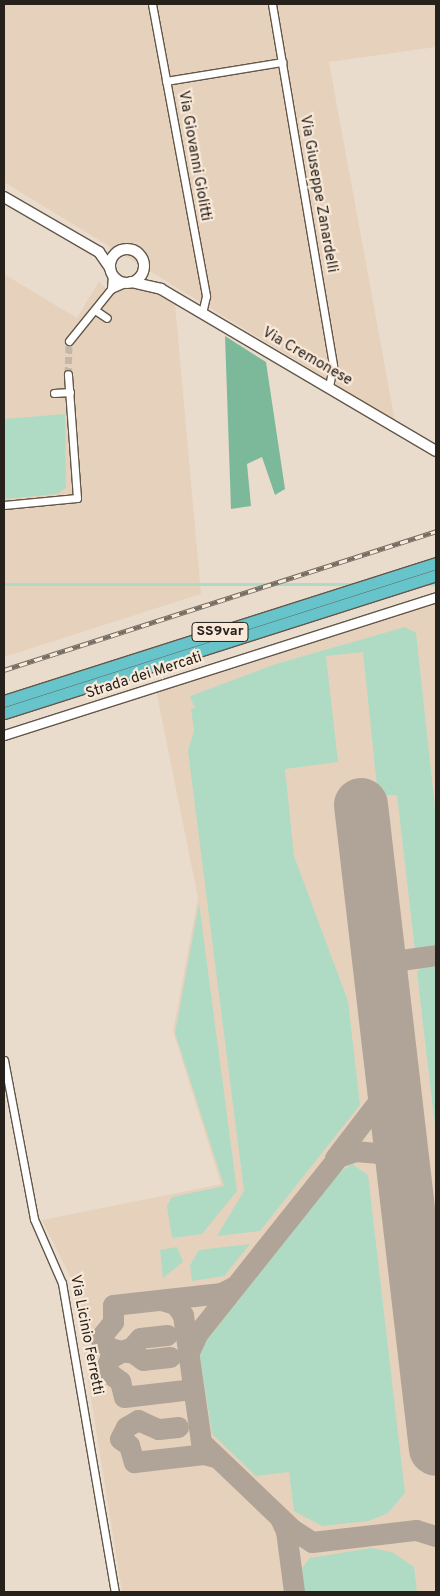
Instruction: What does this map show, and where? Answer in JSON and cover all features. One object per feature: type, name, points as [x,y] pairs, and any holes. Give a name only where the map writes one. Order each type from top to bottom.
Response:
[{"type":"highway","name":"SS9var","points":[[4,701],[436,562]]},
{"type":"highway","name":"SS9var","points":[[4,713],[436,575]]},
{"type":"main road","points":[[4,197],[99,252],[111,271],[128,283],[161,289]]},
{"type":"main road","points":[[99,252],[121,250],[136,252],[161,289]]},
{"type":"main road","points":[[111,271],[112,258],[121,250]]},
{"type":"main road","points":[[128,283],[142,272],[143,261]]},
{"type":"main road","name":"Via Cremonese","points":[[161,289],[436,451]]},
{"type":"street","name":"Via Giovanni Giolitti","points":[[152,4],[206,296],[202,313]]},
{"type":"street","name":"Via Giuseppe Zanardelli","points":[[272,4],[333,366],[329,387]]},
{"type":"street","points":[[166,81],[282,62]]},
{"type":"street","points":[[111,271],[111,289]]},
{"type":"street","points":[[69,341],[111,289],[128,283]]},
{"type":"street","points":[[95,310],[107,318]]},
{"type":"street","points":[[4,505],[77,498],[68,374]]},
{"type":"street","points":[[54,393],[70,392]]},
{"type":"street","name":"Strada dei Mercati","points":[[4,730],[436,592]]},
{"type":"street","name":"Strada dei Mercati","points":[[4,735],[436,596]]},
{"type":"street","name":"Via Licinio Ferretti","points":[[4,1060],[34,1220],[62,1282],[115,1592]]},
{"type":"shaded area","points":[[4,4],[436,4],[436,47],[329,62],[395,421],[4,182]]},
{"type":"shaded area","points":[[4,274],[77,318],[99,281],[106,289],[144,285],[175,303],[201,594],[4,657]]},
{"type":"shaded area","points":[[436,600],[436,1592],[122,1592],[72,1280],[42,1220],[221,1184],[173,1031],[198,898],[156,690]]},
{"type":"green space","points":[[225,336],[266,362],[285,489],[275,495],[262,457],[247,464],[251,506],[231,509]]},
{"type":"green space","points":[[65,414],[66,488],[57,494],[4,499],[4,419]]},
{"type":"green space","points":[[4,583],[436,583],[436,586],[4,586]]},
{"type":"green space","points":[[405,627],[416,633],[436,817],[436,949],[415,951],[397,795],[378,796],[363,652],[326,656],[338,762],[285,769],[294,856],[348,1001],[360,1105],[260,1231],[217,1236],[244,1191],[188,751],[194,730],[191,709],[195,708],[190,696],[276,664]]},
{"type":"green space","points":[[199,903],[237,1191],[202,1234],[172,1238],[167,1206],[172,1197],[224,1186],[175,1033]]},
{"type":"green space","points":[[436,961],[436,1135],[417,972],[425,962]]},
{"type":"green space","points":[[352,1164],[368,1175],[405,1493],[388,1513],[369,1521],[322,1526],[294,1511],[289,1472],[256,1476],[212,1434],[199,1350],[340,1172]]},
{"type":"green space","points":[[250,1244],[224,1276],[192,1281],[190,1265],[199,1250]]},
{"type":"green space","points":[[177,1247],[183,1262],[163,1278],[160,1250]]},
{"type":"green space","points":[[371,1548],[392,1552],[414,1567],[417,1592],[303,1592],[302,1568],[310,1558]]},
{"type":"taxiway","points":[[382,985],[385,970],[394,961],[436,955]]},
{"type":"taxiway","points":[[335,1158],[381,1098],[388,1076],[389,1038]]},
{"type":"taxiway","points":[[188,1354],[198,1333],[338,1157],[355,1151],[379,1153],[400,1168],[406,1187]]},
{"type":"taxiway","points":[[167,1335],[140,1338],[131,1348],[120,1351],[108,1347],[100,1338],[113,1322],[113,1305],[221,1293],[235,1286]]},
{"type":"taxiway","points":[[161,1300],[175,1304],[183,1315],[201,1442],[292,1529],[312,1542],[416,1530],[436,1536]]},
{"type":"taxiway","points":[[170,1357],[143,1360],[132,1352],[121,1352],[110,1358],[105,1370],[120,1381],[124,1397],[192,1389]]},
{"type":"taxiway","points":[[178,1427],[158,1429],[138,1420],[126,1427],[120,1439],[129,1445],[134,1462],[204,1454],[215,1457]]},
{"type":"taxiway","points":[[280,1518],[286,1531],[294,1592]]},
{"type":"runway","points":[[361,805],[436,1449]]},
{"type":"tunnel","points":[[68,374],[69,341]]},
{"type":"railway","points":[[4,670],[436,531]]}]
